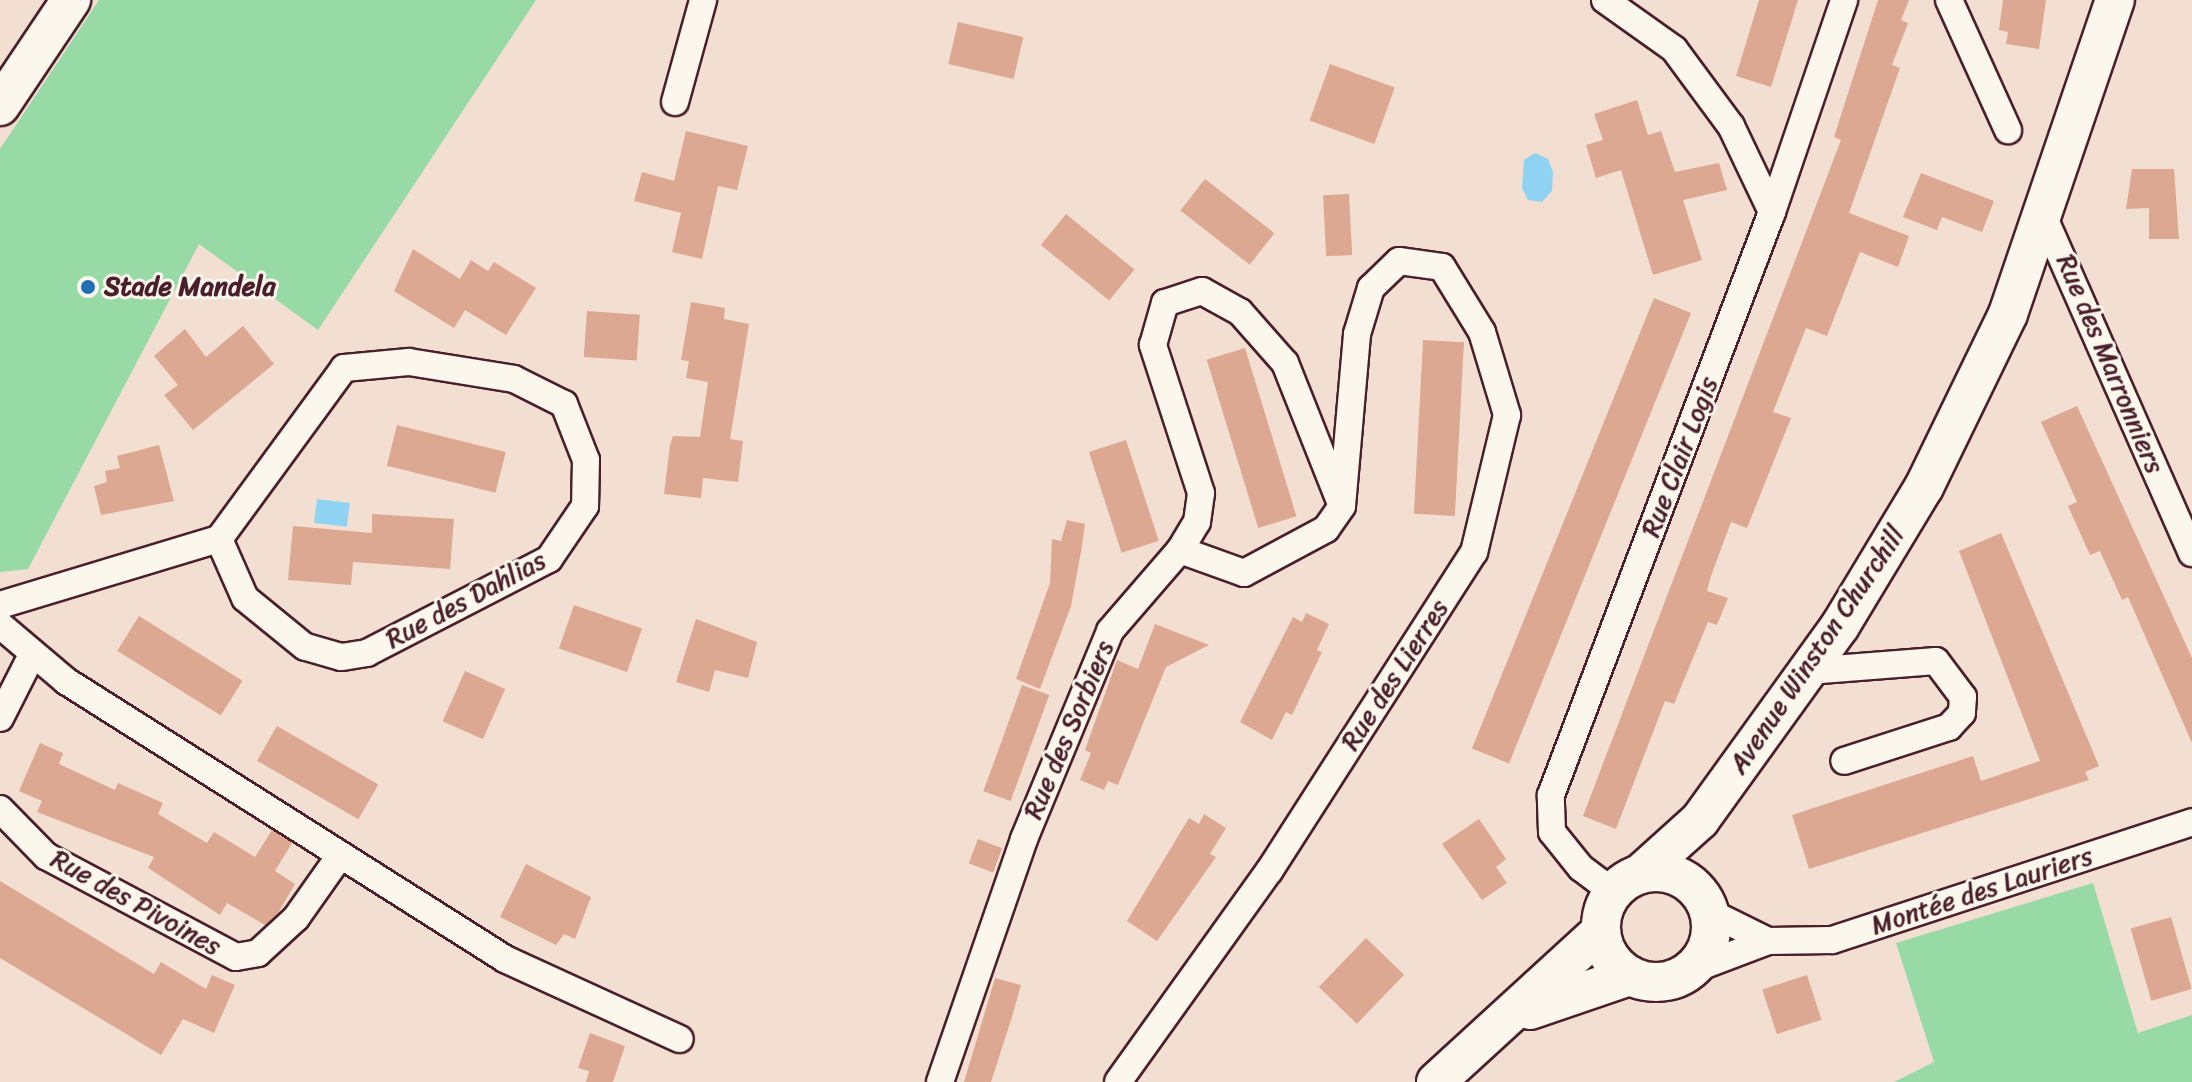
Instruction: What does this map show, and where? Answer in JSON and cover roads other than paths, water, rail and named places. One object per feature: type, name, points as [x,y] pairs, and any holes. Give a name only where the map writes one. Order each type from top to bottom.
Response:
[{"type":"main road","points":[[0,106],[71,0]]},
{"type":"main road","name":"Avenue Winston Churchill","points":[[1627,883],[1700,820],[1808,671],[1924,487],[1995,344],[2045,220],[2115,0]]},
{"type":"main road","points":[[1601,931],[1615,965],[1630,976],[1663,982],[1694,969],[1710,942],[1702,900],[1700,820]]},
{"type":"main road","points":[[1436,1082],[1601,931],[1627,883],[1670,874],[1702,900]]},
{"type":"main road","points":[[1501,1022],[1630,976]]},
{"type":"street","points":[[675,102],[703,0]]},
{"type":"street","points":[[1605,0],[1674,49],[1731,126],[1772,212]]},
{"type":"street","name":"Rue Clair Logis","points":[[1627,883],[1581,868],[1552,832],[1551,795],[1772,212],[1844,0]]},
{"type":"street","points":[[1949,0],[2008,130]]},
{"type":"street","name":"Rue des Marronniers","points":[[2045,220],[2192,553]]},
{"type":"street","name":"Rue des Lierres","points":[[1118,1082],[1269,871],[1474,552],[1507,415],[1482,332],[1442,267],[1399,261],[1371,288],[1357,334],[1342,506]]},
{"type":"street","name":"Rue des Sorbiers","points":[[940,1082],[1024,839],[1110,631],[1180,550],[1197,522],[1201,493],[1153,345],[1165,303],[1202,291],[1240,312],[1285,363],[1342,506]]},
{"type":"street","name":"Rue des Dahlias","points":[[409,362],[514,379],[564,404],[581,438],[585,506],[549,559],[367,653],[341,657],[305,647],[245,598],[219,539],[344,368],[409,362]]},
{"type":"street","points":[[1180,550],[1244,573],[1297,549],[1326,529],[1342,506]]},
{"type":"street","points":[[0,605],[219,539]]},
{"type":"street","points":[[0,625],[31,657],[339,857],[505,959],[680,1039]]},
{"type":"street","points":[[0,718],[31,657]]},
{"type":"street","points":[[1808,671],[1936,661],[1963,697],[1962,713],[1949,727],[1844,761]]},
{"type":"street","name":"Rue des Pivoines","points":[[0,809],[46,856],[236,957],[258,953],[296,918],[339,857]]},
{"type":"street","name":"Montée des Lauriers","points":[[1694,969],[1768,941],[1832,940],[2192,822]]},
{"type":"street","name":"Montée des Lauriers","points":[[1702,900],[1768,941]]},
{"type":"water","points":[[1535,153],[1548,159],[1553,172],[1552,191],[1542,202],[1528,200],[1522,188],[1524,160]]},
{"type":"water","points":[[317,499],[350,503],[347,527],[314,523]]},
{"type":"place","name":"Stade Mandela","points":[[88,287]]}]
